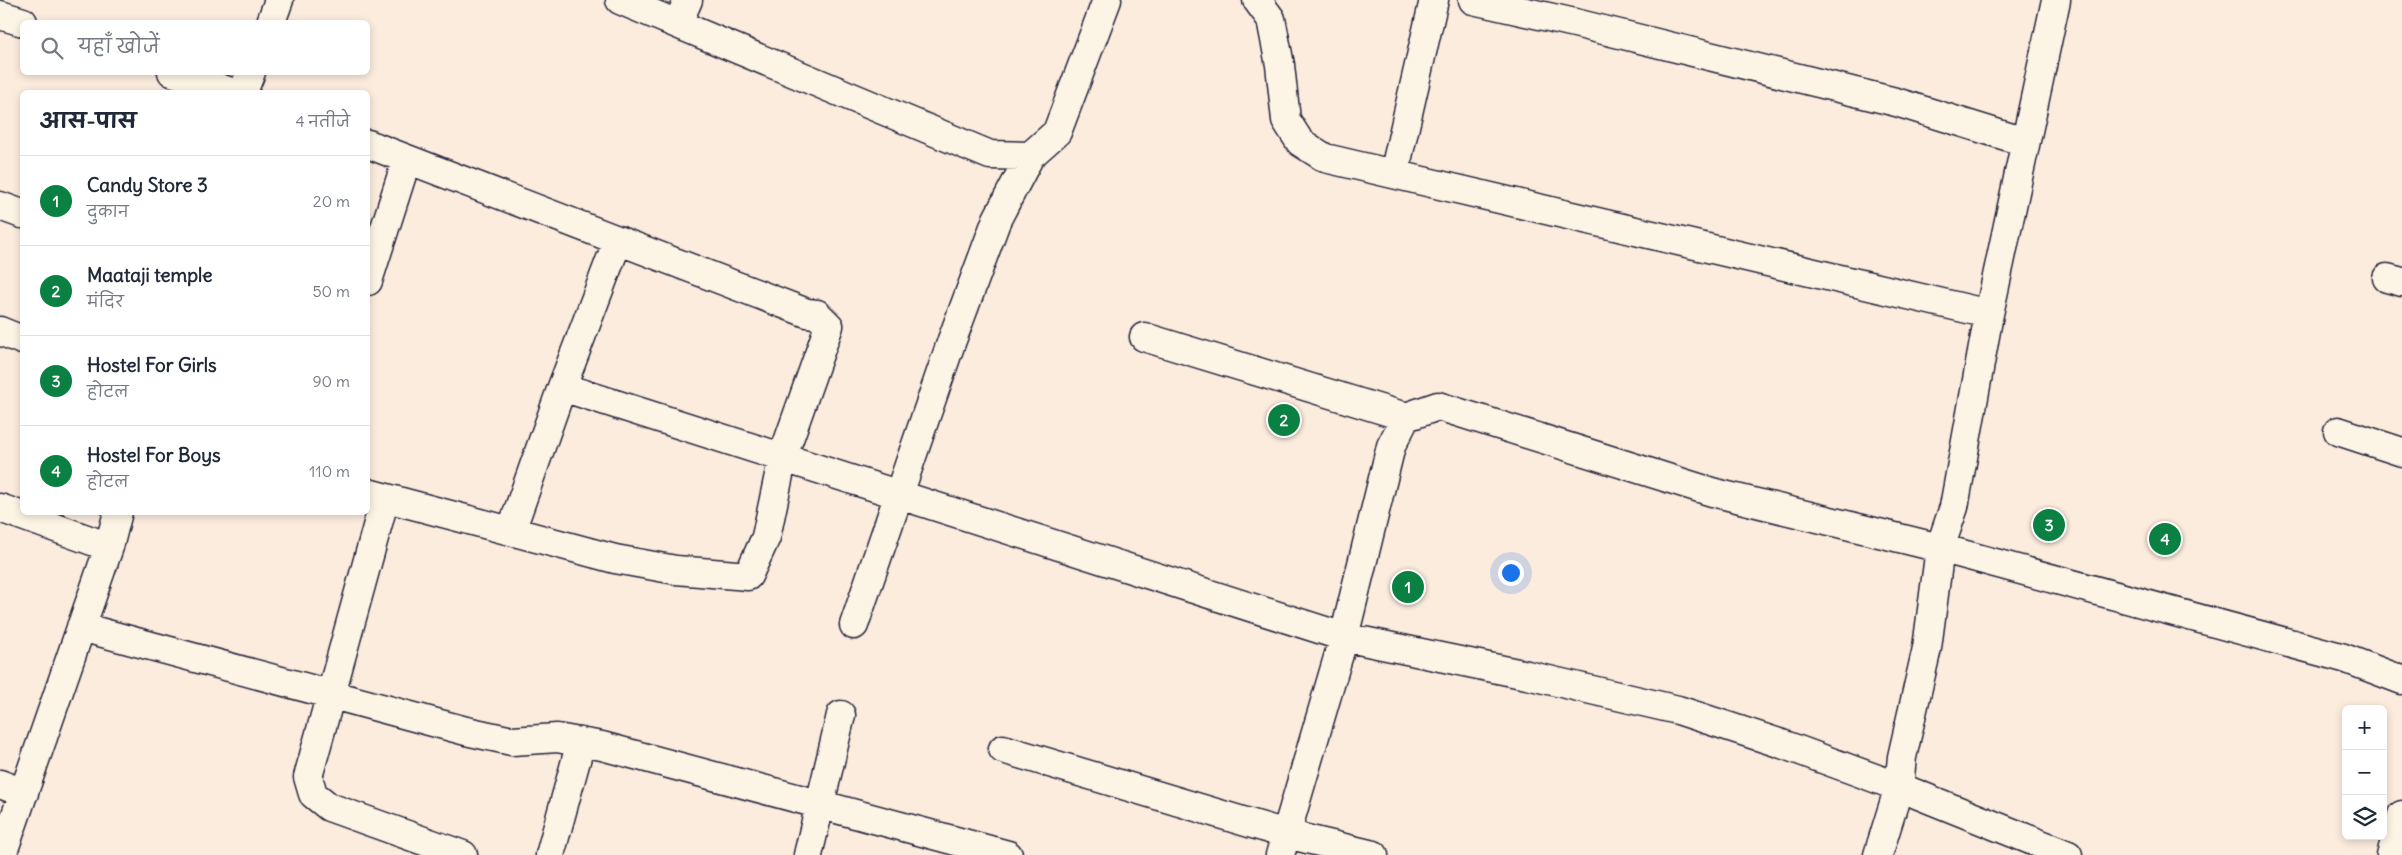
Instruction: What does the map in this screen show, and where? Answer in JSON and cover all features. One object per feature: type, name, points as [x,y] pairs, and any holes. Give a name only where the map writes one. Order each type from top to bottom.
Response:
[{"type":"street","points":[[272,20],[279,0]]},
{"type":"street","points":[[620,0],[683,12],[990,155],[1030,156]]},
{"type":"street","points":[[854,625],[898,493],[997,219],[1030,156],[1057,132],[1107,0]]},
{"type":"street","points":[[1257,0],[1271,19],[1280,64],[1286,120],[1300,142],[1325,158],[1989,314]]},
{"type":"street","points":[[1394,174],[1434,0]]},
{"type":"street","points":[[1473,0],[1575,23],[1896,102],[2025,142]]},
{"type":"street","points":[[1878,855],[1899,787],[1902,757],[1927,648],[1940,548],[1954,507],[1989,314],[2056,0]]},
{"type":"street","points":[[0,15],[20,21]]},
{"type":"street","points":[[181,75],[226,90]]},
{"type":"street","points":[[245,90],[250,75]]},
{"type":"street","points":[[370,145],[807,312],[817,314],[829,326],[783,456],[766,537],[748,576],[676,570],[615,559],[376,495],[330,696],[308,777],[313,794],[329,807],[463,855]]},
{"type":"street","points":[[370,275],[406,159]]},
{"type":"street","points":[[0,206],[20,213]]},
{"type":"street","points":[[512,531],[562,387],[618,240]]},
{"type":"street","points":[[0,331],[20,339]]},
{"type":"street","points":[[1144,337],[1406,417],[1438,406],[1712,492],[1940,548],[2344,658],[2402,680]]},
{"type":"street","points":[[562,387],[783,456],[1344,637],[1527,675],[1678,710],[1782,744],[1899,787],[2068,855]]},
{"type":"street","points":[[1283,844],[1344,637],[1391,446],[1406,417]]},
{"type":"street","points":[[2338,431],[2402,452]]},
{"type":"street","points":[[0,508],[109,547]]},
{"type":"street","points":[[2,855],[12,788],[80,627],[109,547],[117,515]]},
{"type":"street","points":[[80,627],[330,696],[512,741],[558,738],[602,746],[1008,855]]},
{"type":"street","points":[[808,855],[842,715]]},
{"type":"street","points":[[550,855],[581,742]]},
{"type":"street","points":[[1004,748],[1283,844],[1374,855]]},
{"type":"street","points":[[2391,855],[2402,815]]},
{"type":"place","name":"Maataji temple","points":[[1284,420]]},
{"type":"place","name":"Hostel For Girls","points":[[2049,525]]},
{"type":"place","name":"Hostel For Boys","points":[[2165,539]]},
{"type":"place","name":"Candy Store 3","points":[[1408,587]]}]
